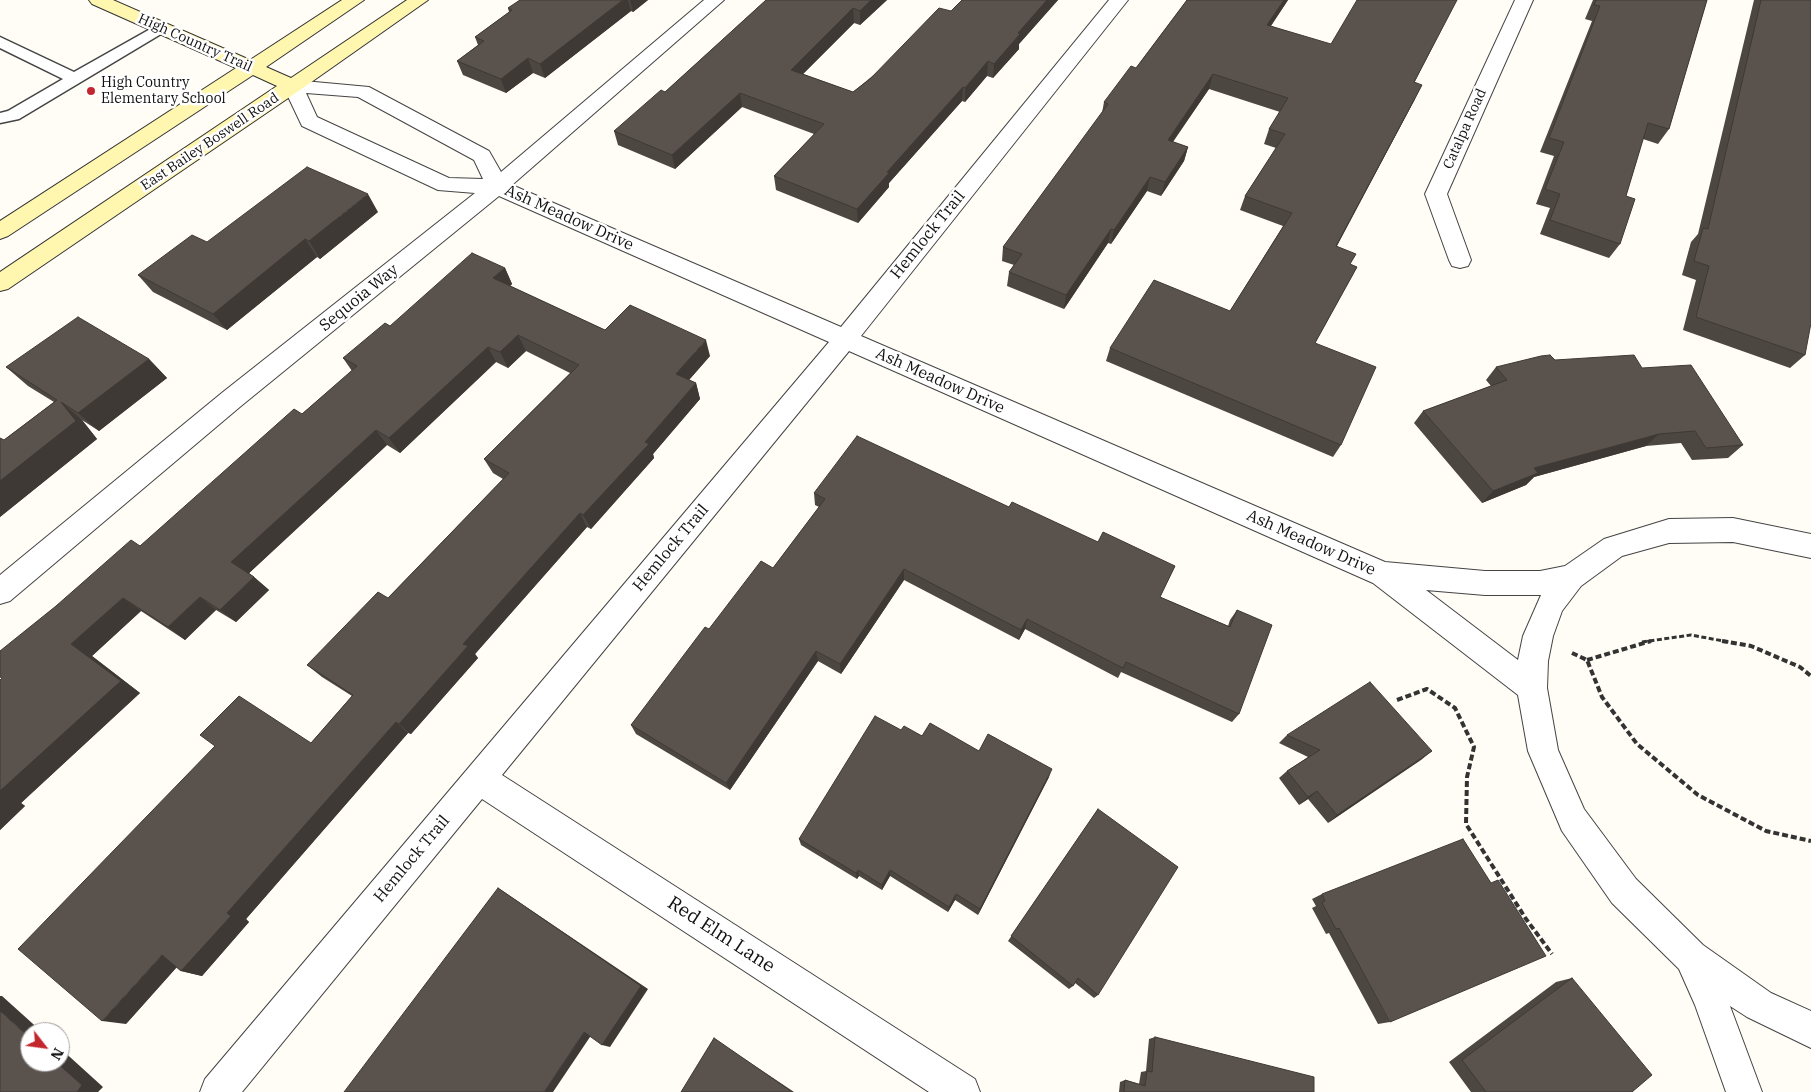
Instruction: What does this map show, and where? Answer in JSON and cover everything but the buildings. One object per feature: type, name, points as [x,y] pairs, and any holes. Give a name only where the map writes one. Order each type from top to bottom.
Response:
[{"type":"main road","points":[[0,231],[354,0]]},
{"type":"main road","name":"East Bailey Boswell Road","points":[[0,283],[420,0]]},
{"type":"main road","name":"High Country Trail","points":[[108,2],[293,86]]},
{"type":"street","name":"Sequoia Way","points":[[0,592],[232,399],[497,187],[714,0]]},
{"type":"street","name":"Hemlock Trail","points":[[218,1092],[846,339],[1119,0]]},
{"type":"street","name":"Catalpa Road","points":[[1460,260],[1436,194],[1524,0]]},
{"type":"street","name":"Ash Meadow Drive","points":[[497,187],[482,156],[362,92],[293,86],[309,121],[446,185],[497,187],[1383,574],[1532,688]]},
{"type":"street","points":[[1808,542],[1733,530],[1669,531],[1614,547],[1571,577],[1551,604],[1538,636],[1533,661],[1532,688],[1543,751],[1573,820],[1624,891],[1691,957],[1759,1005],[1811,1030]]},
{"type":"street","name":"Ash Meadow Drive","points":[[1383,574],[1485,583],[1540,583],[1571,577]]},
{"type":"street","name":"Red Elm Lane","points":[[480,779],[962,1092]]},
{"type":"street","points":[[1691,957],[1711,1002],[1744,1092]]},
{"type":"lane","points":[[0,118],[13,115],[162,28]]},
{"type":"lane","points":[[0,42],[76,79]]},
{"type":"path","points":[[1587,660],[1641,642],[1691,635],[1750,646],[1800,667],[1811,676]]},
{"type":"path","points":[[1567,650],[1587,660],[1602,697],[1636,744],[1691,788],[1766,831],[1811,842]]},
{"type":"path","points":[[1396,700],[1427,689],[1455,708],[1474,748],[1467,777],[1466,824],[1526,919],[1552,954]]},
{"type":"place","name":"High Country Elementary School","points":[[91,91]]}]
